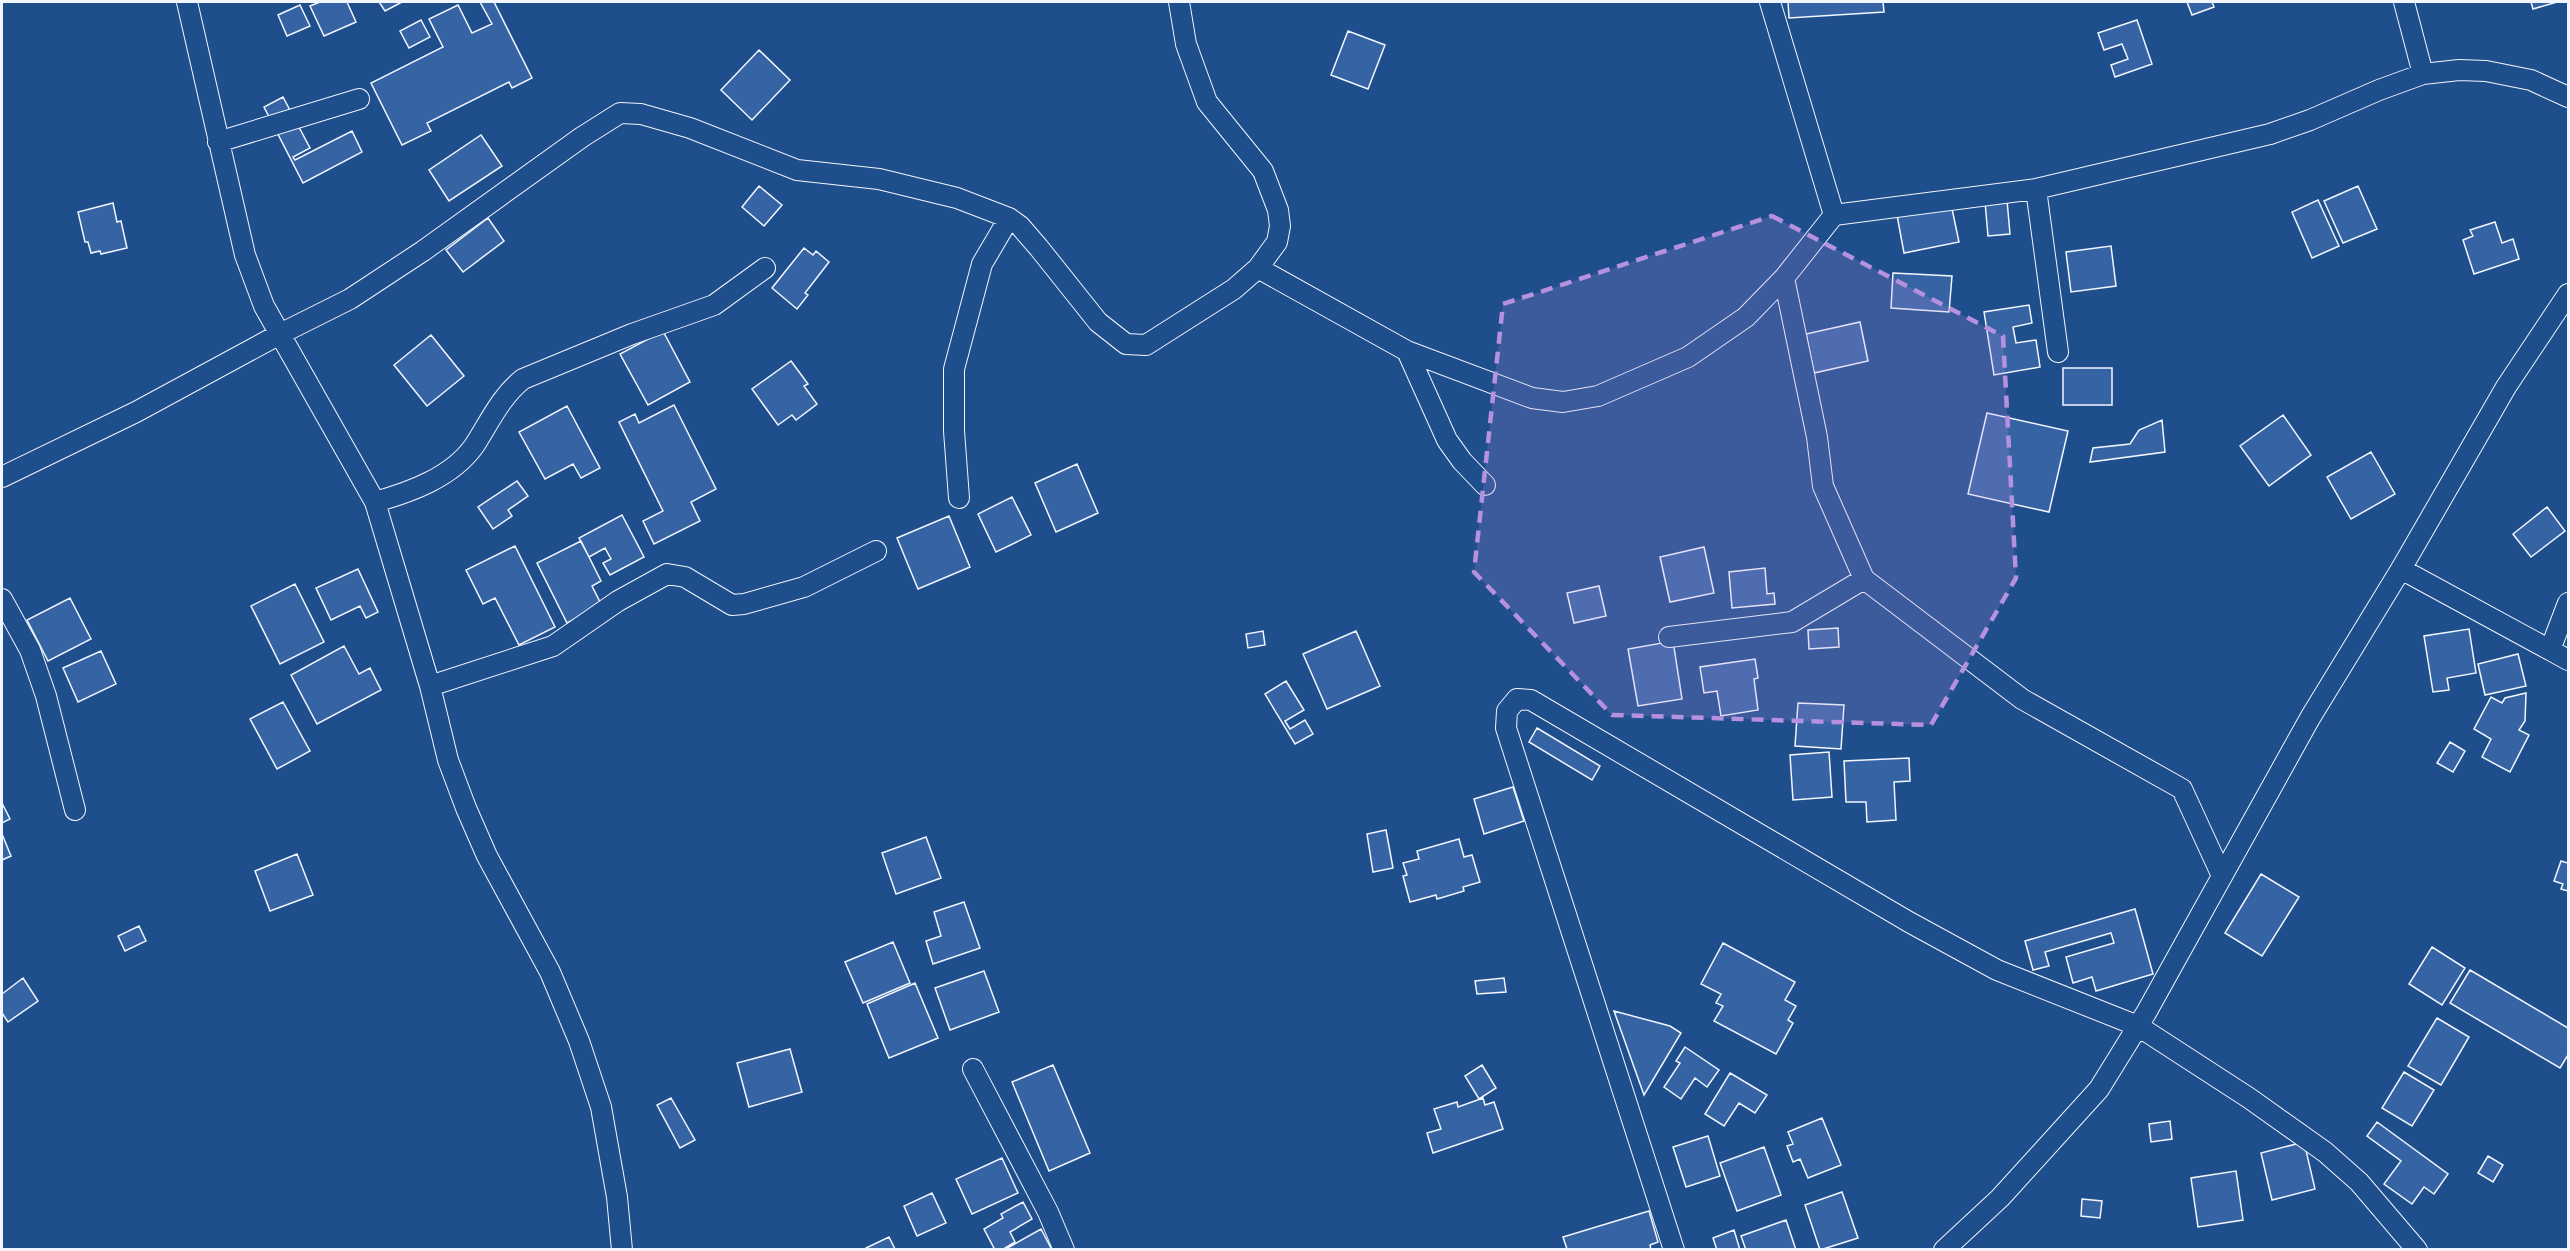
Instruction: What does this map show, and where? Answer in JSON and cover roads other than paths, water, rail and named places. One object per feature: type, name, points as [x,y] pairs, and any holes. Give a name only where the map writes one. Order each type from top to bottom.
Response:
[{"type":"street","points":[[187,2],[245,255],[264,306],[375,502],[430,686],[448,760],[487,856],[550,972],[579,1041],[601,1107],[617,1197],[622,1250]]},
{"type":"street","points":[[2,477],[136,412],[359,293],[534,174],[582,137],[620,114],[641,114],[690,128],[797,170],[879,179],[957,198],[1009,218],[1020,226],[1039,248],[1098,322],[1126,344],[1146,345],[1234,289],[1258,268],[1277,242],[1280,226],[1278,210],[1263,171],[1207,102],[1186,44],[1179,2]]},
{"type":"street","points":[[1770,2],[1834,215]]},
{"type":"street","points":[[2404,2],[2423,74]]},
{"type":"street","points":[[1258,268],[1407,351],[1532,398],[1563,402],[1582,400],[1598,396],[1688,357],[1746,318],[1784,278],[1834,215],[2036,189],[2270,134],[2423,74],[2459,70],[2486,71],[2531,80],[2568,97]]},
{"type":"street","points":[[218,142],[359,99]]},
{"type":"street","points":[[2036,189],[2058,352]]},
{"type":"street","points":[[959,498],[954,431],[954,369],[982,264],[1009,218]]},
{"type":"street","points":[[375,502],[403,494],[458,465],[472,448],[511,388],[523,379],[632,334],[714,305],[765,268]]},
{"type":"street","points":[[1784,278],[1817,437],[1823,486],[1864,579],[2022,699],[2182,789],[2222,876]]},
{"type":"street","points":[[1944,1250],[2000,1198],[2099,1089],[2138,1026],[2310,718],[2401,569],[2506,387],[2568,294]]},
{"type":"street","points":[[1407,351],[1448,440],[1462,461],[1485,485]]},
{"type":"street","points":[[430,686],[553,646],[618,601],[667,574],[685,576],[732,605],[744,604],[804,587],[876,551]]},
{"type":"street","points":[[2401,569],[2568,660]]},
{"type":"street","points":[[1669,637],[1792,622],[1864,579]]},
{"type":"street","points":[[2,599],[30,650],[46,696],[75,810]]},
{"type":"street","points":[[2550,650],[2568,603]]},
{"type":"street","points":[[1674,1250],[1506,728],[1508,711],[1517,699],[1531,700],[1909,922],[1997,970],[2138,1026],[2249,1098],[2325,1152],[2359,1182],[2417,1250]]},
{"type":"street","points":[[973,1069],[1048,1212],[1064,1250]]}]
